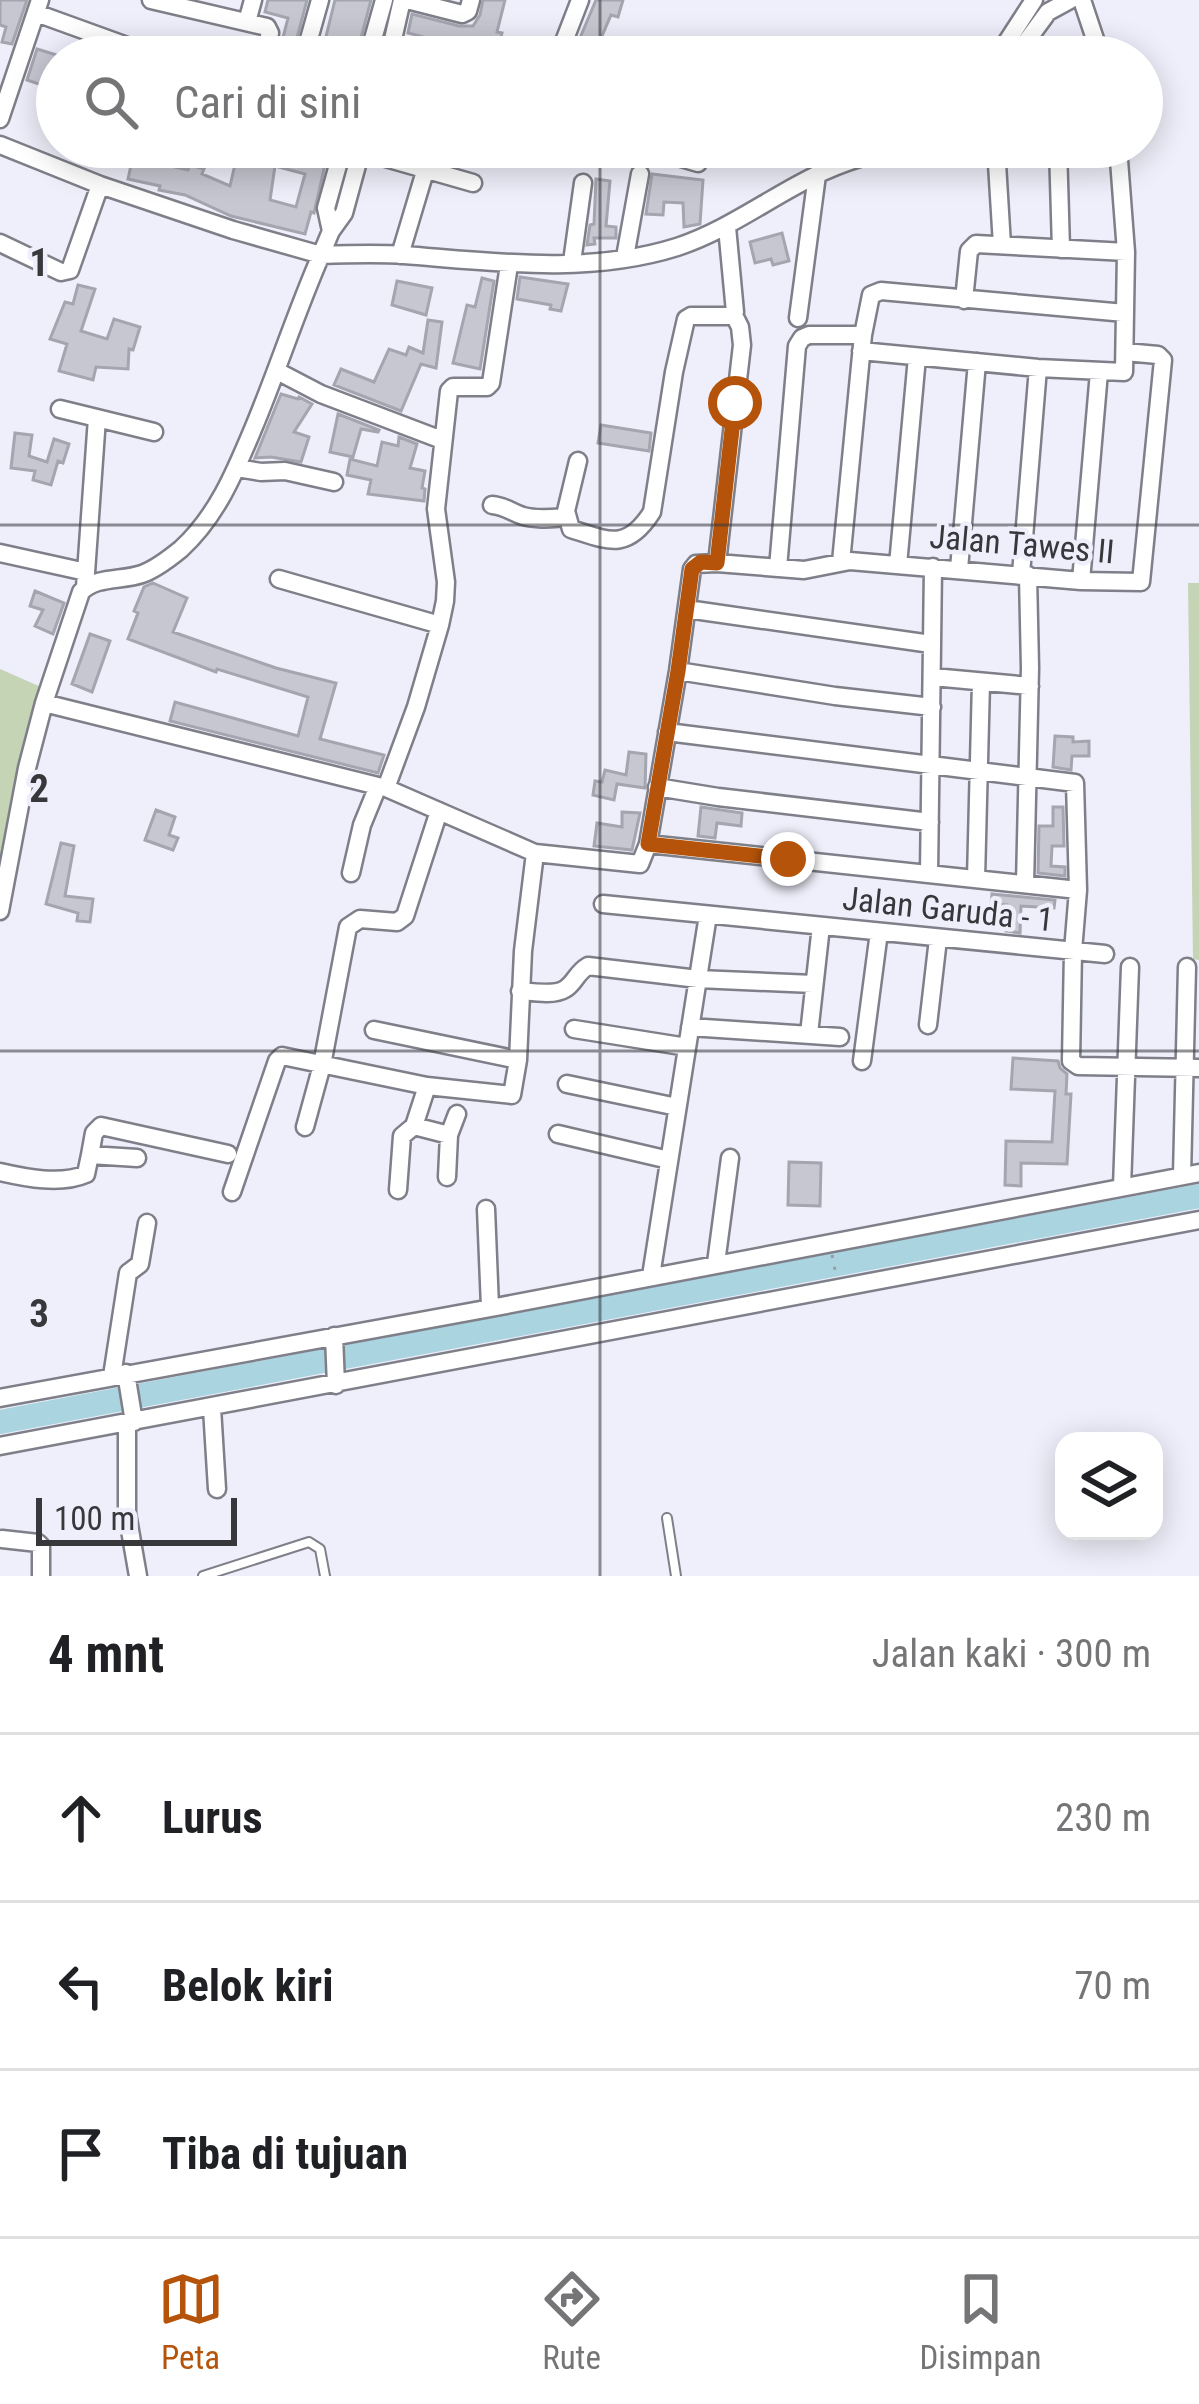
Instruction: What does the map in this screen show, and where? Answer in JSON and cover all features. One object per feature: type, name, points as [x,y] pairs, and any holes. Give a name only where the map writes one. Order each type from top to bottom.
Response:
[{"type":"street","points":[[151,0],[191,4],[269,29],[268,36]]},
{"type":"street","points":[[247,22],[253,0]]},
{"type":"street","points":[[310,36],[320,0]]},
{"type":"street","points":[[374,36],[384,0]]},
{"type":"street","points":[[398,36],[405,0],[464,14],[471,0]]},
{"type":"street","points":[[566,36],[580,0]]},
{"type":"street","points":[[1011,36],[1034,0]]},
{"type":"street","points":[[1030,36],[1048,12],[1070,0]]},
{"type":"street","points":[[1082,0],[1094,36]]},
{"type":"street","points":[[0,119],[38,7],[107,36]]},
{"type":"street","points":[[0,145],[36,159]]},
{"type":"street","points":[[58,168],[233,230],[321,254],[400,254],[536,266],[677,247],[727,227],[835,168]]},
{"type":"street","points":[[0,553],[86,580],[143,574],[182,548],[211,515],[237,468],[321,254],[344,213],[352,168]]},
{"type":"street","points":[[400,254],[426,168],[473,183]]},
{"type":"street","points":[[997,168],[1002,245]]},
{"type":"street","points":[[1059,168],[1061,249]]},
{"type":"street","points":[[778,568],[797,346],[802,338],[862,343],[917,357],[1122,374],[1126,252],[1120,168]]},
{"type":"street","points":[[625,257],[640,174]]},
{"type":"street","points":[[798,318],[817,175]]},
{"type":"street","points":[[572,262],[584,183]]},
{"type":"street","points":[[0,243],[67,272],[74,265],[100,185]]},
{"type":"street","points":[[44,703],[382,787],[535,853],[640,864],[648,844],[692,569],[701,562],[717,563],[742,345],[734,315],[727,227]]},
{"type":"street","points":[[964,300],[971,246],[1126,252]]},
{"type":"street","points":[[351,873],[362,824],[416,707],[440,626],[446,591],[436,520],[450,388],[487,387],[490,382],[509,265]]},
{"type":"street","points":[[841,562],[862,343],[869,298],[875,292],[1125,314]]},
{"type":"street","points":[[578,461],[567,517],[571,529],[616,541],[626,539],[652,512],[686,319],[734,315]]},
{"type":"street","name":"Jalan Tawes II","points":[[717,563],[810,570],[841,562],[1137,584],[1143,577],[1163,360],[1159,355],[1125,352]]},
{"type":"street","points":[[898,565],[917,357]]},
{"type":"street","points":[[959,569],[977,362]]},
{"type":"street","points":[[1025,884],[1030,686],[1024,575],[1038,368]]},
{"type":"street","points":[[278,371],[335,400],[442,440]]},
{"type":"street","points":[[1081,580],[1099,373]]},
{"type":"street","points":[[60,409],[154,432]]},
{"type":"street","points":[[0,911],[27,768],[86,580],[97,418]]},
{"type":"street","points":[[237,468],[285,471],[334,482]]},
{"type":"street","points":[[492,505],[523,516],[567,517]]},
{"type":"street","points":[[929,874],[933,567]]},
{"type":"street","points":[[279,579],[440,626]]},
{"type":"street","points":[[687,609],[931,644]]},
{"type":"street","points":[[678,671],[932,707]]},
{"type":"street","points":[[933,677],[1030,686]]},
{"type":"street","points":[[976,879],[980,682]]},
{"type":"street","points":[[667,732],[1075,783],[1078,890],[1071,1060],[1078,1066],[1193,1068]]},
{"type":"street","points":[[657,787],[930,822]]},
{"type":"street","points":[[304,1127],[322,1065],[348,927],[360,919],[397,922],[405,916],[440,811]]},
{"type":"street","points":[[648,844],[1078,890]]},
{"type":"street","points":[[232,1192],[282,1056],[427,1086],[512,1095],[535,853]]},
{"type":"street","name":"Jalan Garuda - 1","points":[[603,904],[1105,954]]},
{"type":"street","points":[[651,1276],[708,915]]},
{"type":"street","points":[[809,1034],[821,926]]},
{"type":"street","points":[[862,1061],[879,932]]},
{"type":"street","points":[[928,1025],[938,939]]},
{"type":"street","points":[[520,992],[559,992],[588,966],[698,979],[814,984]]},
{"type":"street","points":[[1123,1187],[1130,967]]},
{"type":"street","points":[[0,1398],[334,1340],[490,1306],[1190,1174],[1193,1000],[1187,967]]},
{"type":"street","points":[[690,1027],[840,1037]]},
{"type":"street","points":[[574,1029],[687,1047]]},
{"type":"street","points":[[374,1030],[518,1060]]},
{"type":"street","points":[[567,1084],[677,1107]]},
{"type":"street","points":[[398,1190],[403,1136],[414,1126],[427,1086]]},
{"type":"street","points":[[447,1177],[449,1135],[457,1114]]},
{"type":"street","points":[[0,1172],[25,1178],[80,1178],[86,1174],[96,1129],[101,1126],[228,1154]]},
{"type":"street","points":[[414,1126],[449,1135]]},
{"type":"street","points":[[558,1134],[669,1160]]},
{"type":"street","points":[[90,1155],[137,1157]]},
{"type":"street","points":[[716,1263],[730,1158]]},
{"type":"street","points":[[486,1209],[490,1306]]},
{"type":"street","points":[[0,1447],[1199,1220]]},
{"type":"street","points":[[138,1576],[127,1513],[131,1421],[122,1375],[128,1273],[140,1264],[147,1223]]},
{"type":"street","points":[[334,1340],[336,1381]]},
{"type":"street","points":[[212,1408],[217,1489]]},
{"type":"street","points":[[2,1538],[38,1543],[41,1576]]},
{"type":"lane","points":[[816,168],[817,175]]},
{"type":"lane","points":[[668,1518],[676,1576]]},
{"type":"lane","points":[[203,1576],[309,1542],[320,1549],[325,1576]]},
{"type":"path","points":[[831,1251],[837,1279]]},
{"type":"green space","points":[[1188,583],[1199,583],[1199,960],[1193,959]]},
{"type":"green space","points":[[0,669],[41,687],[0,904]]},
{"type":"building","points":[[0,0],[27,0],[12,44],[2,42],[6,27],[0,25]]},
{"type":"building","points":[[268,0],[307,0],[298,36],[283,36],[288,18],[265,12]]},
{"type":"building","points":[[335,0],[371,0],[362,36],[326,36]]},
{"type":"building","points":[[483,0],[505,0],[497,32],[501,36],[408,33],[412,14],[459,26],[473,26]]},
{"type":"building","points":[[596,0],[623,0],[618,17],[611,15],[602,36],[581,36]]},
{"type":"building","points":[[36,52],[36,83],[27,80]]},
{"type":"building","points":[[130,168],[200,168],[202,174],[230,186],[234,168],[275,168],[270,200],[296,207],[305,174],[282,168],[324,168],[305,234],[231,216],[185,195],[159,190],[160,186],[128,179]]},
{"type":"building","points":[[652,174],[703,180],[700,224],[684,227],[683,203],[664,202],[663,215],[646,214]]},
{"type":"building","points":[[596,179],[610,181],[606,226],[616,227],[616,238],[594,238],[595,244],[587,245],[594,224]]},
{"type":"building","points":[[782,233],[789,261],[755,263],[750,242]]},
{"type":"building","points":[[520,277],[568,284],[561,311],[517,299]]},
{"type":"building","points":[[482,278],[494,281],[480,369],[453,363],[467,305],[475,307]]},
{"type":"building","points":[[397,281],[432,288],[426,315],[392,305]]},
{"type":"building","points":[[78,285],[95,289],[81,331],[107,339],[114,319],[140,327],[133,350],[129,349],[128,369],[96,367],[93,380],[59,371],[67,344],[50,339],[65,302],[73,304]]},
{"type":"building","points":[[428,320],[442,322],[436,368],[421,364],[401,411],[334,385],[341,369],[374,382],[389,349],[406,355],[409,347],[423,353]]},
{"type":"building","points":[[281,394],[312,404],[294,432],[309,437],[301,462],[255,458]]},
{"type":"building","points":[[338,414],[379,430],[361,429],[353,457],[330,452]]},
{"type":"building","points":[[601,425],[651,433],[649,451],[598,443]]},
{"type":"building","points":[[15,433],[32,435],[29,456],[47,462],[54,439],[69,444],[51,485],[33,480],[35,471],[11,468]]},
{"type":"building","points":[[399,437],[417,444],[410,468],[425,471],[424,501],[368,494],[371,480],[347,475],[350,459],[377,466],[382,442],[398,446]]},
{"type":"building","points":[[153,583],[187,598],[173,632],[276,668],[336,683],[320,739],[384,755],[378,773],[170,721],[175,702],[298,736],[308,697],[216,672],[128,639],[144,587]]},
{"type":"building","points":[[35,591],[64,603],[53,634],[35,626],[43,610],[30,606]]},
{"type":"building","points":[[90,634],[110,641],[92,692],[72,684]]},
{"type":"building","points":[[1055,736],[1089,741],[1089,756],[1072,756],[1071,770],[1053,767]]},
{"type":"building","points":[[629,752],[646,754],[645,788],[617,784],[614,800],[593,795],[595,781],[602,782],[605,770],[626,775]]},
{"type":"building","points":[[701,807],[742,813],[741,826],[717,823],[715,838],[698,836]]},
{"type":"building","points":[[1053,807],[1063,807],[1064,846],[1052,846],[1051,866],[1065,867],[1065,876],[1038,873],[1039,826],[1053,826]]},
{"type":"building","points":[[156,810],[175,817],[169,835],[178,838],[173,850],[145,840]]},
{"type":"building","points":[[622,812],[640,813],[632,850],[594,846],[597,823],[622,827]]},
{"type":"building","points":[[61,843],[74,846],[65,896],[93,899],[90,922],[77,921],[78,913],[46,904]]},
{"type":"building","points":[[992,894],[1055,900],[1054,908],[1021,906],[1020,933],[1006,931],[1007,905],[991,904]]},
{"type":"building","points":[[1013,1058],[1058,1061],[1067,1074],[1066,1094],[1071,1094],[1067,1164],[1021,1163],[1021,1186],[1005,1185],[1006,1141],[1052,1142],[1055,1091],[1011,1089]]},
{"type":"building","points":[[789,1162],[821,1163],[820,1206],[788,1205]]},
{"type":"waterway","points":[[0,1422],[1199,1196]]},
{"type":"route","points":[[735,403],[717,563],[701,562],[692,569],[648,844],[788,859]]}]
